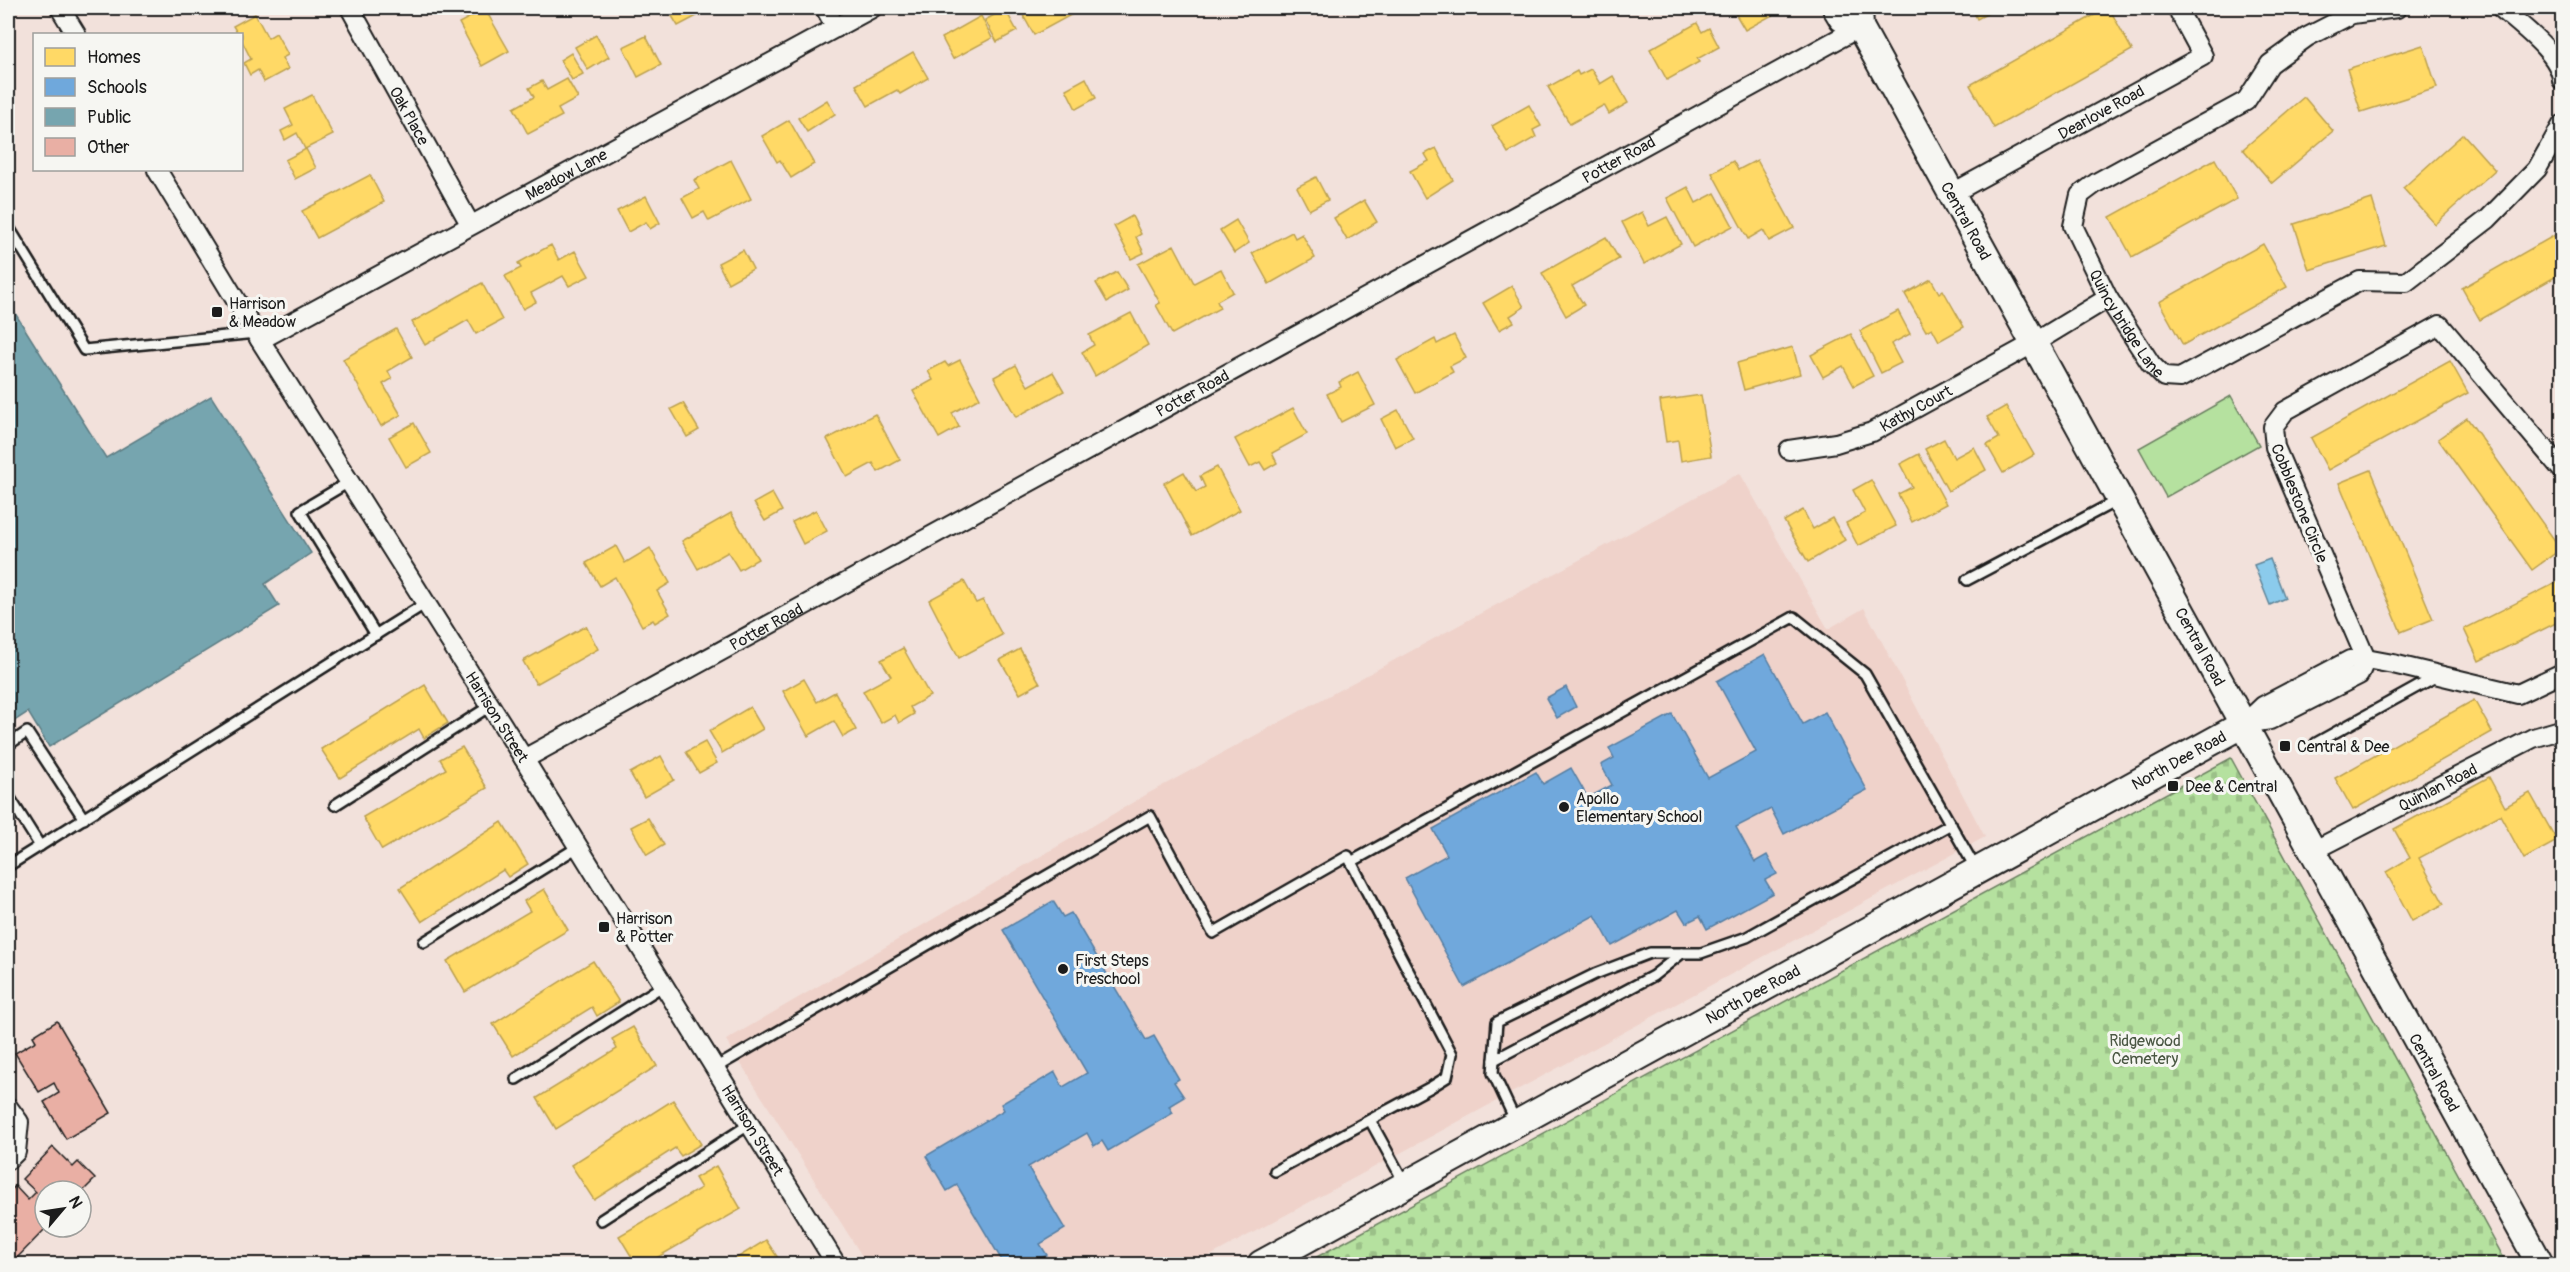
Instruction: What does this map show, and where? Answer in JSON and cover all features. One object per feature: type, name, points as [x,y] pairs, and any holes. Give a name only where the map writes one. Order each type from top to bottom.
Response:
[{"type":"main road","name":"Central Road","points":[[1836,8],[1842,18],[1860,17],[1952,194],[2540,1264]]},
{"type":"main road","name":"North Dee Road","points":[[1261,1264],[2244,724]]},
{"type":"street","points":[[60,8],[75,33]]},
{"type":"street","name":"Oak Place","points":[[350,8],[470,224]]},
{"type":"street","points":[[825,8],[836,28]]},
{"type":"street","name":"Meadow Lane","points":[[258,337],[872,8]]},
{"type":"street","name":"Dearlove Road","points":[[1952,194],[2203,56],[2177,8]]},
{"type":"street","name":"Quincy bridge Lane","points":[[2397,8],[2352,14],[2307,37],[2270,64],[2246,101],[2096,183],[2080,195],[2073,226],[2108,298],[2151,364],[2164,377],[2180,378],[2360,281],[2406,282],[2488,219],[2537,169],[2562,125]]},
{"type":"street","points":[[2501,8],[2547,49],[2562,70],[2562,80]]},
{"type":"street","name":"Potter Road","points":[[524,759],[1860,17]]},
{"type":"street","name":"Harrison Street","points":[[158,171],[258,337],[524,759],[836,1264]]},
{"type":"street","name":"Quincy bridge Lane","points":[[2034,343],[2108,298]]},
{"type":"street","name":"Cobblestone Circle","points":[[2366,659],[2275,447],[2273,427],[2284,411],[2440,325],[2562,470]]},
{"type":"street","name":"Kathy Court","points":[[1789,450],[1836,443],[1872,432],[2034,343]]},
{"type":"street","points":[[2244,724],[2272,700],[2350,660],[2366,659],[2518,693],[2562,673]]},
{"type":"street","name":"Quinlan Road","points":[[2313,851],[2533,738],[2562,731]]},
{"type":"street","points":[[8,1107],[19,1122],[16,1152],[8,1160]]},
{"type":"lane","points":[[8,226],[84,350],[258,337]]},
{"type":"lane","points":[[349,482],[300,511],[376,635]]},
{"type":"lane","points":[[1967,579],[2120,498]]},
{"type":"lane","points":[[8,866],[426,603]]},
{"type":"lane","points":[[1351,862],[1794,617],[1865,674],[1978,871]]},
{"type":"lane","points":[[2316,742],[2441,674]]},
{"type":"lane","points":[[335,805],[490,706]]},
{"type":"lane","points":[[8,745],[27,732],[84,819]]},
{"type":"lane","points":[[8,795],[40,846]]},
{"type":"lane","points":[[715,1068],[1150,816],[1213,933],[1348,856],[1452,1054],[1447,1077],[1275,1172]]},
{"type":"lane","points":[[1517,1124],[1493,1073],[1497,1022],[1594,974],[1650,953],[1701,953],[1747,938],[1951,824]]},
{"type":"lane","points":[[424,942],[578,848]]},
{"type":"lane","points":[[1494,1060],[1653,976],[1682,953]]},
{"type":"lane","points":[[516,1079],[664,985]]},
{"type":"lane","points":[[1370,1120],[1406,1185]]},
{"type":"lane","points":[[601,1220],[750,1124]]},
{"type":"shaded area","name":"Apollo Elementary School","points":[[1740,473],[1828,629],[1864,608],[1985,837],[1195,1264],[867,1264],[726,1040],[1149,793]]},
{"type":"green space","points":[[2231,396],[2259,445],[2166,497],[2139,448]]},
{"type":"green space","name":"Ridgewood Cemetery","points":[[2231,758],[2507,1264],[1304,1264]]},
{"type":"water","points":[[2270,559],[2285,598],[2270,605],[2254,565]]},
{"type":"building: Homes","points":[[667,8],[712,8],[678,26]]},
{"type":"building: Homes","points":[[1019,8],[1079,8],[1080,10],[1034,35]]},
{"type":"building: Homes","points":[[1732,8],[1776,8],[1778,12],[1745,30]]},
{"type":"building: Homes","points":[[1972,8],[1998,8],[1977,19]]},
{"type":"building: Homes","points":[[2104,8],[2109,8],[2132,50],[1994,128],[1970,85]]},
{"type":"building: Homes","points":[[485,9],[509,51],[482,66],[459,23]]},
{"type":"building: Homes","points":[[1005,9],[1017,31],[997,42],[985,20]]},
{"type":"building: Homes","points":[[255,14],[268,38],[276,33],[288,55],[282,58],[288,69],[264,82],[258,70],[250,75],[244,63],[251,59],[243,43],[243,33],[237,33],[233,26]]},
{"type":"building: Homes","points":[[981,16],[992,38],[953,59],[942,38]]},
{"type":"building: Homes","points":[[1697,23],[1702,32],[1709,28],[1719,47],[1697,59],[1699,62],[1667,80],[1650,49]]},
{"type":"building: Homes","points":[[596,35],[609,57],[588,70],[575,47]]},
{"type":"building: Homes","points":[[646,36],[661,65],[638,77],[623,47]]},
{"type":"building: Homes","points":[[2423,45],[2437,88],[2361,112],[2347,69]]},
{"type":"building: Homes","points":[[913,52],[928,78],[900,94],[897,90],[868,106],[856,85]]},
{"type":"building: Homes","points":[[571,53],[583,74],[572,80],[560,60]]},
{"type":"building: Homes","points":[[1591,69],[1600,84],[1613,76],[1628,103],[1609,114],[1604,105],[1570,124],[1548,87],[1577,71],[1579,75]]},
{"type":"building: Homes","points":[[1086,78],[1096,98],[1076,109],[1066,89]]},
{"type":"building: Homes","points":[[567,79],[578,98],[558,109],[562,116],[528,134],[514,108],[534,97],[529,88],[542,81],[547,90]]},
{"type":"building: Homes","points":[[312,95],[333,135],[305,149],[297,133],[285,140],[281,131],[293,125],[285,109]]},
{"type":"building: Homes","points":[[2304,97],[2333,131],[2272,183],[2243,149]]},
{"type":"building: Homes","points":[[827,100],[835,114],[807,132],[798,118]]},
{"type":"building: Homes","points":[[1529,105],[1541,126],[1533,130],[1536,137],[1508,153],[1492,126]]},
{"type":"building: Homes","points":[[789,120],[814,164],[791,178],[780,160],[777,162],[762,136]]},
{"type":"building: Homes","points":[[2463,134],[2495,170],[2435,224],[2403,188]]},
{"type":"building: Homes","points":[[1436,148],[1453,180],[1425,198],[1410,171],[1429,161],[1425,154]]},
{"type":"building: Homes","points":[[306,149],[316,168],[295,179],[285,160]]},
{"type":"building: Homes","points":[[2215,159],[2237,199],[2132,257],[2110,217]]},
{"type":"building: Homes","points":[[731,160],[751,199],[709,221],[704,212],[693,218],[682,198],[699,189],[694,180]]},
{"type":"building: Homes","points":[[1757,160],[1794,228],[1769,241],[1763,230],[1748,239],[1712,173],[1733,161],[1738,170]]},
{"type":"building: Homes","points":[[370,175],[384,202],[317,238],[302,211]]},
{"type":"building: Homes","points":[[1316,177],[1328,200],[1309,210],[1297,187]]},
{"type":"building: Homes","points":[[1688,187],[1696,203],[1715,193],[1733,226],[1693,247],[1667,198]]},
{"type":"building: Homes","points":[[646,196],[660,223],[650,229],[646,222],[628,232],[617,211]]},
{"type":"building: Homes","points":[[2372,199],[2386,246],[2309,270],[2294,224]]},
{"type":"building: Homes","points":[[1364,200],[1377,222],[1347,240],[1334,218]]},
{"type":"building: Homes","points":[[1642,212],[1649,226],[1667,217],[1681,244],[1644,264],[1622,222]]},
{"type":"building: Homes","points":[[1132,216],[1141,234],[1136,237],[1144,253],[1131,259],[1114,226]]},
{"type":"building: Homes","points":[[1236,220],[1249,243],[1234,253],[1220,230]]},
{"type":"building: Homes","points":[[2562,231],[2562,273],[2480,320],[2462,288]]},
{"type":"building: Homes","points":[[1292,232],[1295,238],[1302,234],[1315,258],[1269,284],[1252,253]]},
{"type":"building: Homes","points":[[1606,237],[1619,259],[1572,286],[1584,305],[1566,316],[1542,273]]},
{"type":"building: Homes","points":[[2263,244],[2287,287],[2183,345],[2159,302]]},
{"type":"building: Homes","points":[[551,245],[559,260],[575,251],[589,276],[569,286],[563,276],[531,293],[536,302],[523,309],[505,276],[521,268],[518,263]]},
{"type":"building: Homes","points":[[1174,245],[1194,283],[1221,269],[1233,292],[1217,301],[1220,308],[1172,334],[1156,305],[1160,303],[1138,264]]},
{"type":"building: Homes","points":[[743,250],[753,269],[728,283],[718,263]]},
{"type":"building: Homes","points":[[1117,272],[1128,290],[1107,302],[1096,283]]},
{"type":"building: Homes","points":[[1931,279],[1939,293],[1943,290],[1964,327],[1939,341],[1932,328],[1926,331],[1905,294]]},
{"type":"building: Homes","points":[[482,283],[502,320],[476,334],[468,320],[425,345],[412,322]]},
{"type":"building: Homes","points":[[1512,286],[1524,307],[1510,316],[1514,322],[1499,330],[1483,303]]},
{"type":"building: Homes","points":[[1898,311],[1910,334],[1891,344],[1901,363],[1881,373],[1860,331]]},
{"type":"building: Homes","points":[[1131,313],[1148,345],[1095,376],[1082,352],[1094,345],[1089,335]]},
{"type":"building: Homes","points":[[396,329],[412,357],[388,371],[392,379],[383,384],[401,415],[381,426],[343,359]]},
{"type":"building: Homes","points":[[1851,334],[1873,376],[1854,386],[1843,366],[1823,377],[1811,355]]},
{"type":"building: Homes","points":[[1454,335],[1466,358],[1450,366],[1453,372],[1415,393],[1397,360],[1435,339],[1437,344]]},
{"type":"building: Homes","points":[[1793,347],[1800,374],[1744,390],[1737,363]]},
{"type":"building: Homes","points":[[960,360],[980,398],[952,413],[959,427],[939,438],[913,391],[933,380],[928,371],[945,362],[948,366]]},
{"type":"building: Homes","points":[[2450,361],[2468,393],[2328,470],[2311,438]]},
{"type":"building: Homes","points":[[1016,365],[1028,386],[1053,372],[1064,391],[1016,417],[994,377]]},
{"type":"building: Homes","points":[[1358,372],[1375,405],[1341,422],[1327,394],[1341,387],[1339,382]]},
{"type":"building: Homes","points":[[1701,395],[1711,456],[1681,461],[1678,440],[1666,442],[1660,401]]},
{"type":"building: Homes","points":[[683,403],[699,430],[687,437],[671,409]]},
{"type":"building: Homes","points":[[2006,406],[2034,455],[2003,473],[1987,445],[1999,438],[1987,417]]},
{"type":"building: Homes","points":[[1293,408],[1307,434],[1272,453],[1277,463],[1265,470],[1260,462],[1250,467],[1235,439]]},
{"type":"building: Homes","points":[[1398,410],[1413,438],[1395,447],[1381,419]]},
{"type":"building: Homes","points":[[875,414],[900,460],[878,472],[873,463],[847,477],[827,439]]},
{"type":"building: Homes","points":[[2467,418],[2561,549],[2532,570],[2438,439]]},
{"type":"building: Homes","points":[[414,423],[431,453],[406,467],[389,437]]},
{"type":"building: Homes","points":[[1944,439],[1954,458],[1974,447],[1986,470],[1948,491],[1925,449]]},
{"type":"building: Homes","points":[[1919,454],[1946,504],[1912,522],[1898,494],[1912,487],[1900,464]]},
{"type":"building: Homes","points":[[1217,467],[1240,510],[1192,536],[1164,483],[1184,472],[1196,492],[1205,487],[1200,476]]},
{"type":"building: Homes","points":[[2371,470],[2433,619],[2401,632],[2339,483]]},
{"type":"building: Homes","points":[[1871,480],[1896,526],[1858,546],[1846,523],[1865,513],[1853,490]]},
{"type":"building: Homes","points":[[772,493],[782,511],[765,521],[754,503]]},
{"type":"building: Homes","points":[[816,510],[827,531],[803,544],[792,522]]},
{"type":"building: Homes","points":[[1803,510],[1813,529],[1832,518],[1845,540],[1808,562],[1784,521]]},
{"type":"building: Homes","points":[[731,513],[758,559],[739,570],[728,552],[698,569],[682,541]]},
{"type":"building: Homes","points":[[616,546],[625,563],[650,548],[670,583],[657,591],[670,614],[655,623],[653,620],[642,626],[615,577],[600,586],[586,563]]},
{"type":"building: Homes","points":[[2562,580],[2562,620],[2479,661],[2464,629]]},
{"type":"building: Homes","points":[[964,581],[976,603],[983,600],[1002,635],[959,658],[929,600]]},
{"type":"building: Homes","points":[[586,626],[598,649],[536,684],[523,661]]},
{"type":"building: Homes","points":[[903,648],[930,696],[910,707],[914,714],[899,723],[895,715],[881,723],[863,691],[891,676],[881,660]]},
{"type":"building: Homes","points":[[1020,649],[1040,683],[1020,694],[1000,660]]},
{"type":"building: Homes","points":[[804,679],[817,702],[835,692],[856,730],[843,737],[834,721],[808,736],[783,691]]},
{"type":"building: Homes","points":[[425,685],[448,723],[424,738],[419,729],[340,778],[321,749]]},
{"type":"building: Homes","points":[[2474,700],[2492,732],[2353,810],[2335,778]]},
{"type":"building: Homes","points":[[750,707],[763,729],[722,753],[709,731]]},
{"type":"building: Homes","points":[[705,742],[717,763],[699,773],[686,752]]},
{"type":"building: Homes","points":[[462,747],[487,788],[382,850],[363,817],[446,769],[440,759]]},
{"type":"building: Homes","points":[[661,756],[674,780],[644,797],[630,773]]},
{"type":"building: Homes","points":[[2489,777],[2505,807],[2530,793],[2557,841],[2524,859],[2500,815],[2419,858],[2444,904],[2412,921],[2386,872],[2410,858],[2394,829]]},
{"type":"building: Homes","points":[[648,818],[664,845],[647,855],[631,827]]},
{"type":"building: Homes","points":[[502,822],[528,864],[508,877],[503,870],[422,922],[400,888]]},
{"type":"building: Homes","points":[[544,889],[568,930],[465,992],[447,961],[530,911],[524,901]]},
{"type":"building: Homes","points":[[593,961],[619,1002],[597,1016],[592,1007],[513,1056],[493,1024]]},
{"type":"building: Homes","points":[[633,1027],[657,1066],[556,1129],[537,1098],[617,1049],[612,1039]]},
{"type":"building: Homes","points":[[673,1100],[701,1144],[681,1156],[675,1148],[594,1200],[571,1165]]},
{"type":"building: Homes","points":[[716,1166],[741,1209],[646,1264],[636,1264],[619,1236],[701,1188],[695,1178]]},
{"type":"building: Homes","points":[[766,1240],[782,1264],[727,1264]]},
{"type":"building: Schools","points":[[1765,654],[1803,724],[1825,712],[1867,790],[1784,834],[1771,809],[1736,827],[1755,862],[1767,855],[1777,874],[1765,880],[1773,893],[1707,929],[1700,916],[1686,923],[1678,910],[1612,946],[1595,915],[1464,987],[1405,878],[1447,855],[1433,829],[1536,772],[1543,784],[1571,768],[1588,798],[1612,785],[1601,765],[1614,758],[1609,748],[1672,714],[1708,778],[1756,752],[1717,681]]},
{"type":"building: Schools","points":[[1566,687],[1576,707],[1557,718],[1546,698]]},
{"type":"building: Schools","name":"First Steps Preschool","points":[[1053,901],[1063,917],[1071,913],[1146,1040],[1154,1036],[1179,1079],[1174,1082],[1184,1097],[1169,1106],[1173,1113],[1108,1151],[1102,1141],[1094,1146],[1087,1133],[1028,1167],[1065,1229],[1040,1244],[1047,1255],[1031,1264],[1004,1264],[957,1185],[947,1191],[926,1156],[1004,1110],[1001,1104],[1055,1072],[1063,1087],[1087,1073],[1003,930]]},
{"type":"building: Public","points":[[8,302],[106,458],[211,396],[311,553],[265,584],[279,606],[49,747],[28,712],[8,725]]},
{"type":"building: Other","points":[[57,1021],[111,1113],[66,1139],[44,1102],[59,1093],[54,1083],[39,1092],[15,1053],[36,1041],[33,1036]]},
{"type":"building: Other","points":[[53,1147],[73,1167],[78,1162],[95,1179],[93,1181],[93,1179],[33,1179],[33,1189],[22,1179]]},
{"type":"building: Other","points":[[15,1186],[28,1200],[33,1195],[33,1239],[35,1239],[16,1259],[8,1251],[8,1194]]},
{"type":"place","name":"Harrison & Meadow","points":[[217,312]]},
{"type":"place","name":"Central & Dee","points":[[2285,746]]},
{"type":"place","name":"Dee & Central","points":[[2173,786]]},
{"type":"place","name":"Apollo Elementary School","points":[[1564,807]]},
{"type":"place","name":"Harrison & Potter","points":[[604,927]]},
{"type":"place","name":"First Steps Preschool","points":[[1063,969]]}]
